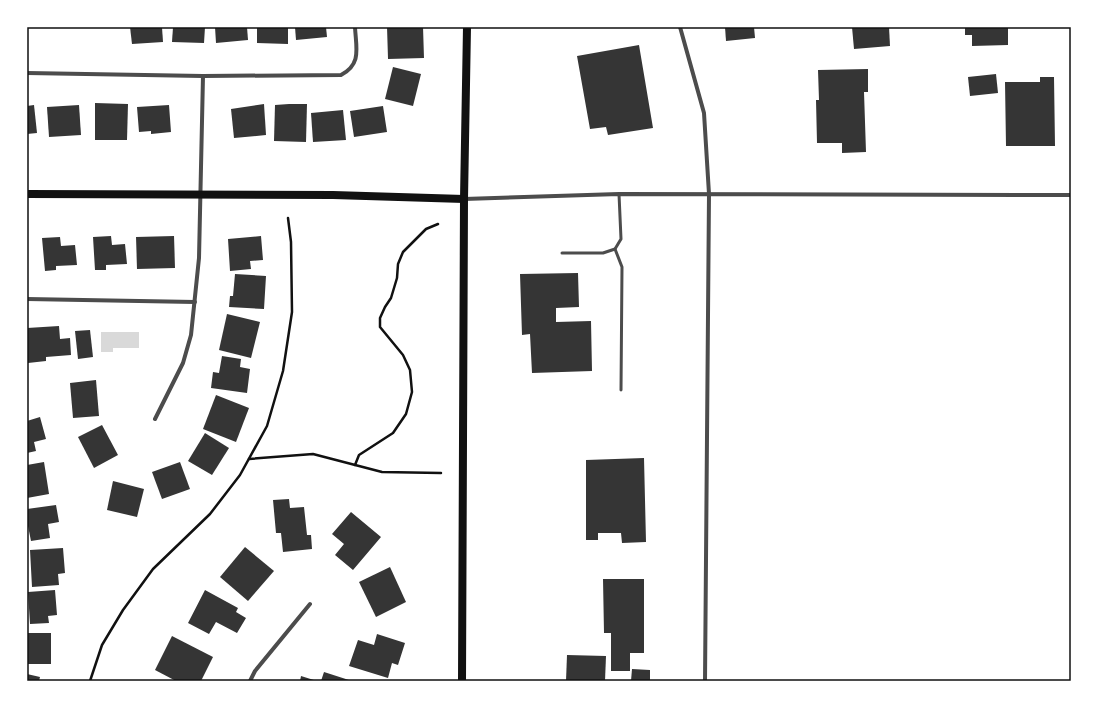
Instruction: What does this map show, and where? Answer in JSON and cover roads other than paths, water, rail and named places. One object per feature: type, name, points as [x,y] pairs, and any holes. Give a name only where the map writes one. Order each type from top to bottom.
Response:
[{"type":"main road","points":[[462,681],[464,199],[467,27]]},
{"type":"main road","points":[[27,194],[333,195],[464,199]]},
{"type":"street","points":[[27,73],[203,76],[341,75],[350,70],[356,60],[355,27]]},
{"type":"street","points":[[680,27],[704,113],[709,194],[705,681]]},
{"type":"street","points":[[155,419],[183,363],[191,335],[199,258],[203,76]]},
{"type":"street","points":[[464,199],[619,194],[1071,195]]},
{"type":"street","points":[[27,299],[195,302]]},
{"type":"street","points":[[250,681],[255,671],[310,604]]},
{"type":"lane","points":[[562,253],[603,253],[615,249],[621,239],[619,194]]},
{"type":"lane","points":[[615,249],[622,267],[621,390]]}]
